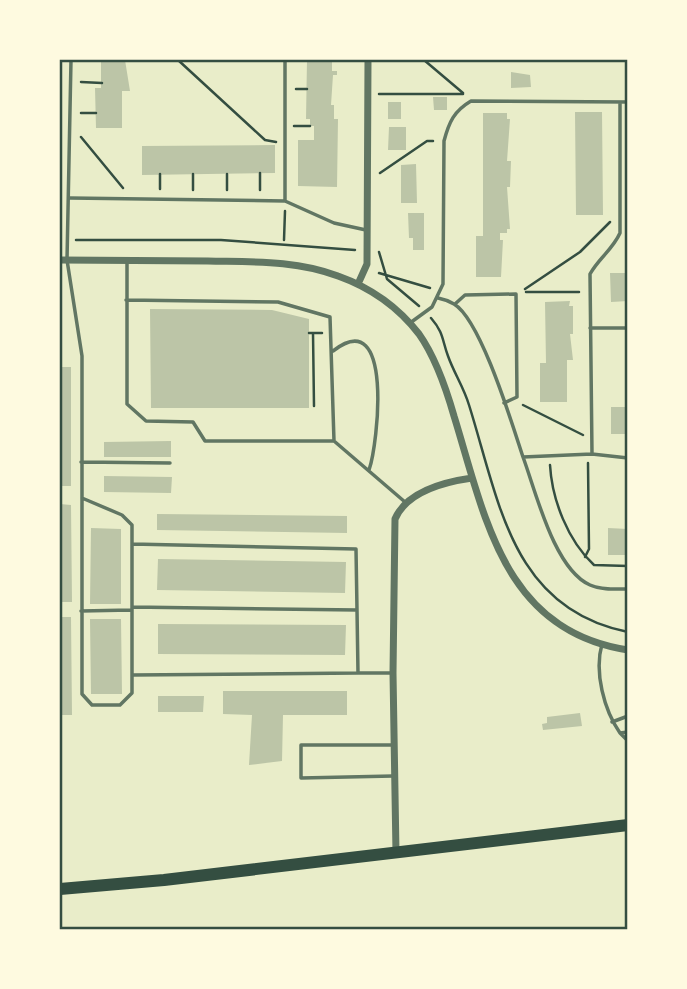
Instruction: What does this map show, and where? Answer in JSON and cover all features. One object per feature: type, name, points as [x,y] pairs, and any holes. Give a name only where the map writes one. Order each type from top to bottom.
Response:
[{"type":"main road","points":[[60,890],[628,825]]},
{"type":"street","points":[[358,284],[367,264],[368,60]]},
{"type":"street","points":[[63,260],[283,262],[317,269],[358,284],[384,300],[409,323],[435,362],[494,546],[515,580],[551,618],[575,634],[628,650]]},
{"type":"street","points":[[396,853],[393,776],[394,526],[405,502],[418,494],[472,478]]},
{"type":"lane","points":[[71,60],[70,198],[63,260],[82,356],[81,462],[82,694],[92,705],[120,705],[132,692],[132,525],[122,515],[82,498]]},
{"type":"lane","points":[[285,60],[285,201]]},
{"type":"lane","points":[[409,323],[432,307],[441,291],[444,141],[453,116],[471,101],[628,102]]},
{"type":"lane","points":[[590,454],[590,274],[598,258],[614,245],[620,233],[620,102]]},
{"type":"lane","points":[[70,198],[285,201],[334,223],[368,230]]},
{"type":"lane","points":[[127,261],[127,404],[146,421],[193,422],[205,441],[334,440],[405,502]]},
{"type":"lane","points":[[455,304],[465,295],[516,294],[517,397],[504,404]]},
{"type":"lane","points":[[438,298],[455,304],[468,318],[504,404],[558,553],[589,585],[628,589]]},
{"type":"lane","points":[[126,300],[278,302],[330,317],[334,440]]},
{"type":"lane","points":[[590,328],[628,328]]},
{"type":"lane","points":[[333,351],[345,342],[358,341],[366,346],[377,365],[376,449],[369,470]]},
{"type":"lane","points":[[523,457],[590,454],[628,458]]},
{"type":"lane","points":[[81,462],[170,463]]},
{"type":"lane","points":[[132,544],[356,549],[358,673]]},
{"type":"lane","points":[[81,611],[357,610]]},
{"type":"lane","points":[[602,644],[599,655],[605,709],[628,741]]},
{"type":"lane","points":[[132,675],[393,673]]},
{"type":"lane","points":[[612,722],[628,716]]},
{"type":"lane","points":[[620,733],[628,732]]},
{"type":"lane","points":[[393,745],[301,745],[301,778],[393,776]]},
{"type":"path","points":[[178,60],[265,140],[286,145]]},
{"type":"path","points":[[424,60],[471,101]]},
{"type":"path","points":[[71,82],[102,82]]},
{"type":"path","points":[[379,94],[463,93]]},
{"type":"path","points":[[71,113],[96,113]]},
{"type":"path","points":[[71,124],[132,199]]},
{"type":"path","points":[[287,126],[310,126]]},
{"type":"path","points":[[379,174],[427,141],[444,141]]},
{"type":"path","points":[[260,173],[260,201]]},
{"type":"path","points":[[160,174],[160,200]]},
{"type":"path","points":[[192,174],[193,200]]},
{"type":"path","points":[[227,200],[228,174]]},
{"type":"path","points":[[284,240],[285,201]]},
{"type":"path","points":[[516,294],[580,252],[610,222],[619,221]]},
{"type":"path","points":[[379,273],[441,291]]},
{"type":"path","points":[[516,294],[590,292]]},
{"type":"path","points":[[309,333],[313,333],[314,405]]},
{"type":"path","points":[[517,397],[522,404],[592,440]]},
{"type":"path","points":[[549,454],[550,474],[561,514],[585,557],[594,565],[628,566]]},
{"type":"path","points":[[585,557],[589,549],[590,454]]},
{"type":"building","points":[[101,60],[125,60],[130,91],[122,91],[122,128],[96,128],[95,88],[101,88]]},
{"type":"building","points":[[307,60],[332,60],[332,71],[337,71],[337,75],[333,75],[331,105],[334,105],[334,119],[338,119],[337,187],[298,186],[298,140],[314,140],[314,126],[310,126],[310,119],[306,119]]},
{"type":"building","points":[[511,72],[530,75],[531,87],[511,88]]},
{"type":"building","points":[[433,97],[447,97],[447,110],[434,110]]},
{"type":"building","points":[[388,102],[401,102],[401,119],[388,119]]},
{"type":"building","points":[[575,112],[602,112],[603,215],[576,215]]},
{"type":"building","points":[[483,113],[507,113],[507,119],[510,119],[507,161],[511,161],[510,187],[507,187],[510,229],[507,229],[507,233],[500,233],[500,240],[503,240],[501,277],[476,277],[476,236],[483,236]]},
{"type":"building","points":[[389,127],[406,127],[406,150],[388,150]]},
{"type":"building","points":[[275,145],[275,173],[142,175],[142,146]]},
{"type":"building","points":[[416,164],[417,203],[401,203],[401,165]]},
{"type":"building","points":[[408,213],[424,213],[424,250],[413,250],[413,238],[409,238]]},
{"type":"building","points":[[610,273],[628,273],[628,301],[611,302]]},
{"type":"building","points":[[570,301],[569,306],[573,306],[573,334],[570,334],[573,360],[567,360],[567,402],[540,402],[540,363],[546,363],[545,302]]},
{"type":"building","points":[[150,309],[272,310],[309,319],[309,408],[151,408]]},
{"type":"building","points":[[60,367],[71,367],[71,486],[60,486]]},
{"type":"building","points":[[611,407],[628,407],[628,434],[611,434]]},
{"type":"building","points":[[171,441],[171,457],[104,457],[104,442]]},
{"type":"building","points":[[104,476],[172,477],[171,493],[104,492]]},
{"type":"building","points":[[60,504],[71,505],[72,602],[60,602]]},
{"type":"building","points":[[157,514],[347,516],[347,533],[157,530]]},
{"type":"building","points":[[91,528],[121,529],[121,604],[90,604]]},
{"type":"building","points":[[608,528],[628,529],[628,555],[608,555]]},
{"type":"building","points":[[158,559],[346,562],[345,593],[157,590]]},
{"type":"building","points":[[60,617],[71,617],[72,715],[60,715]]},
{"type":"building","points":[[90,619],[121,619],[122,694],[91,694]]},
{"type":"building","points":[[158,624],[346,625],[345,655],[158,654]]},
{"type":"building","points":[[223,691],[347,691],[347,715],[283,715],[282,761],[249,765],[252,715],[223,714]]},
{"type":"building","points":[[158,696],[204,696],[203,712],[158,712]]},
{"type":"building","points":[[580,713],[582,726],[543,730],[542,724],[547,723],[547,717]]}]
